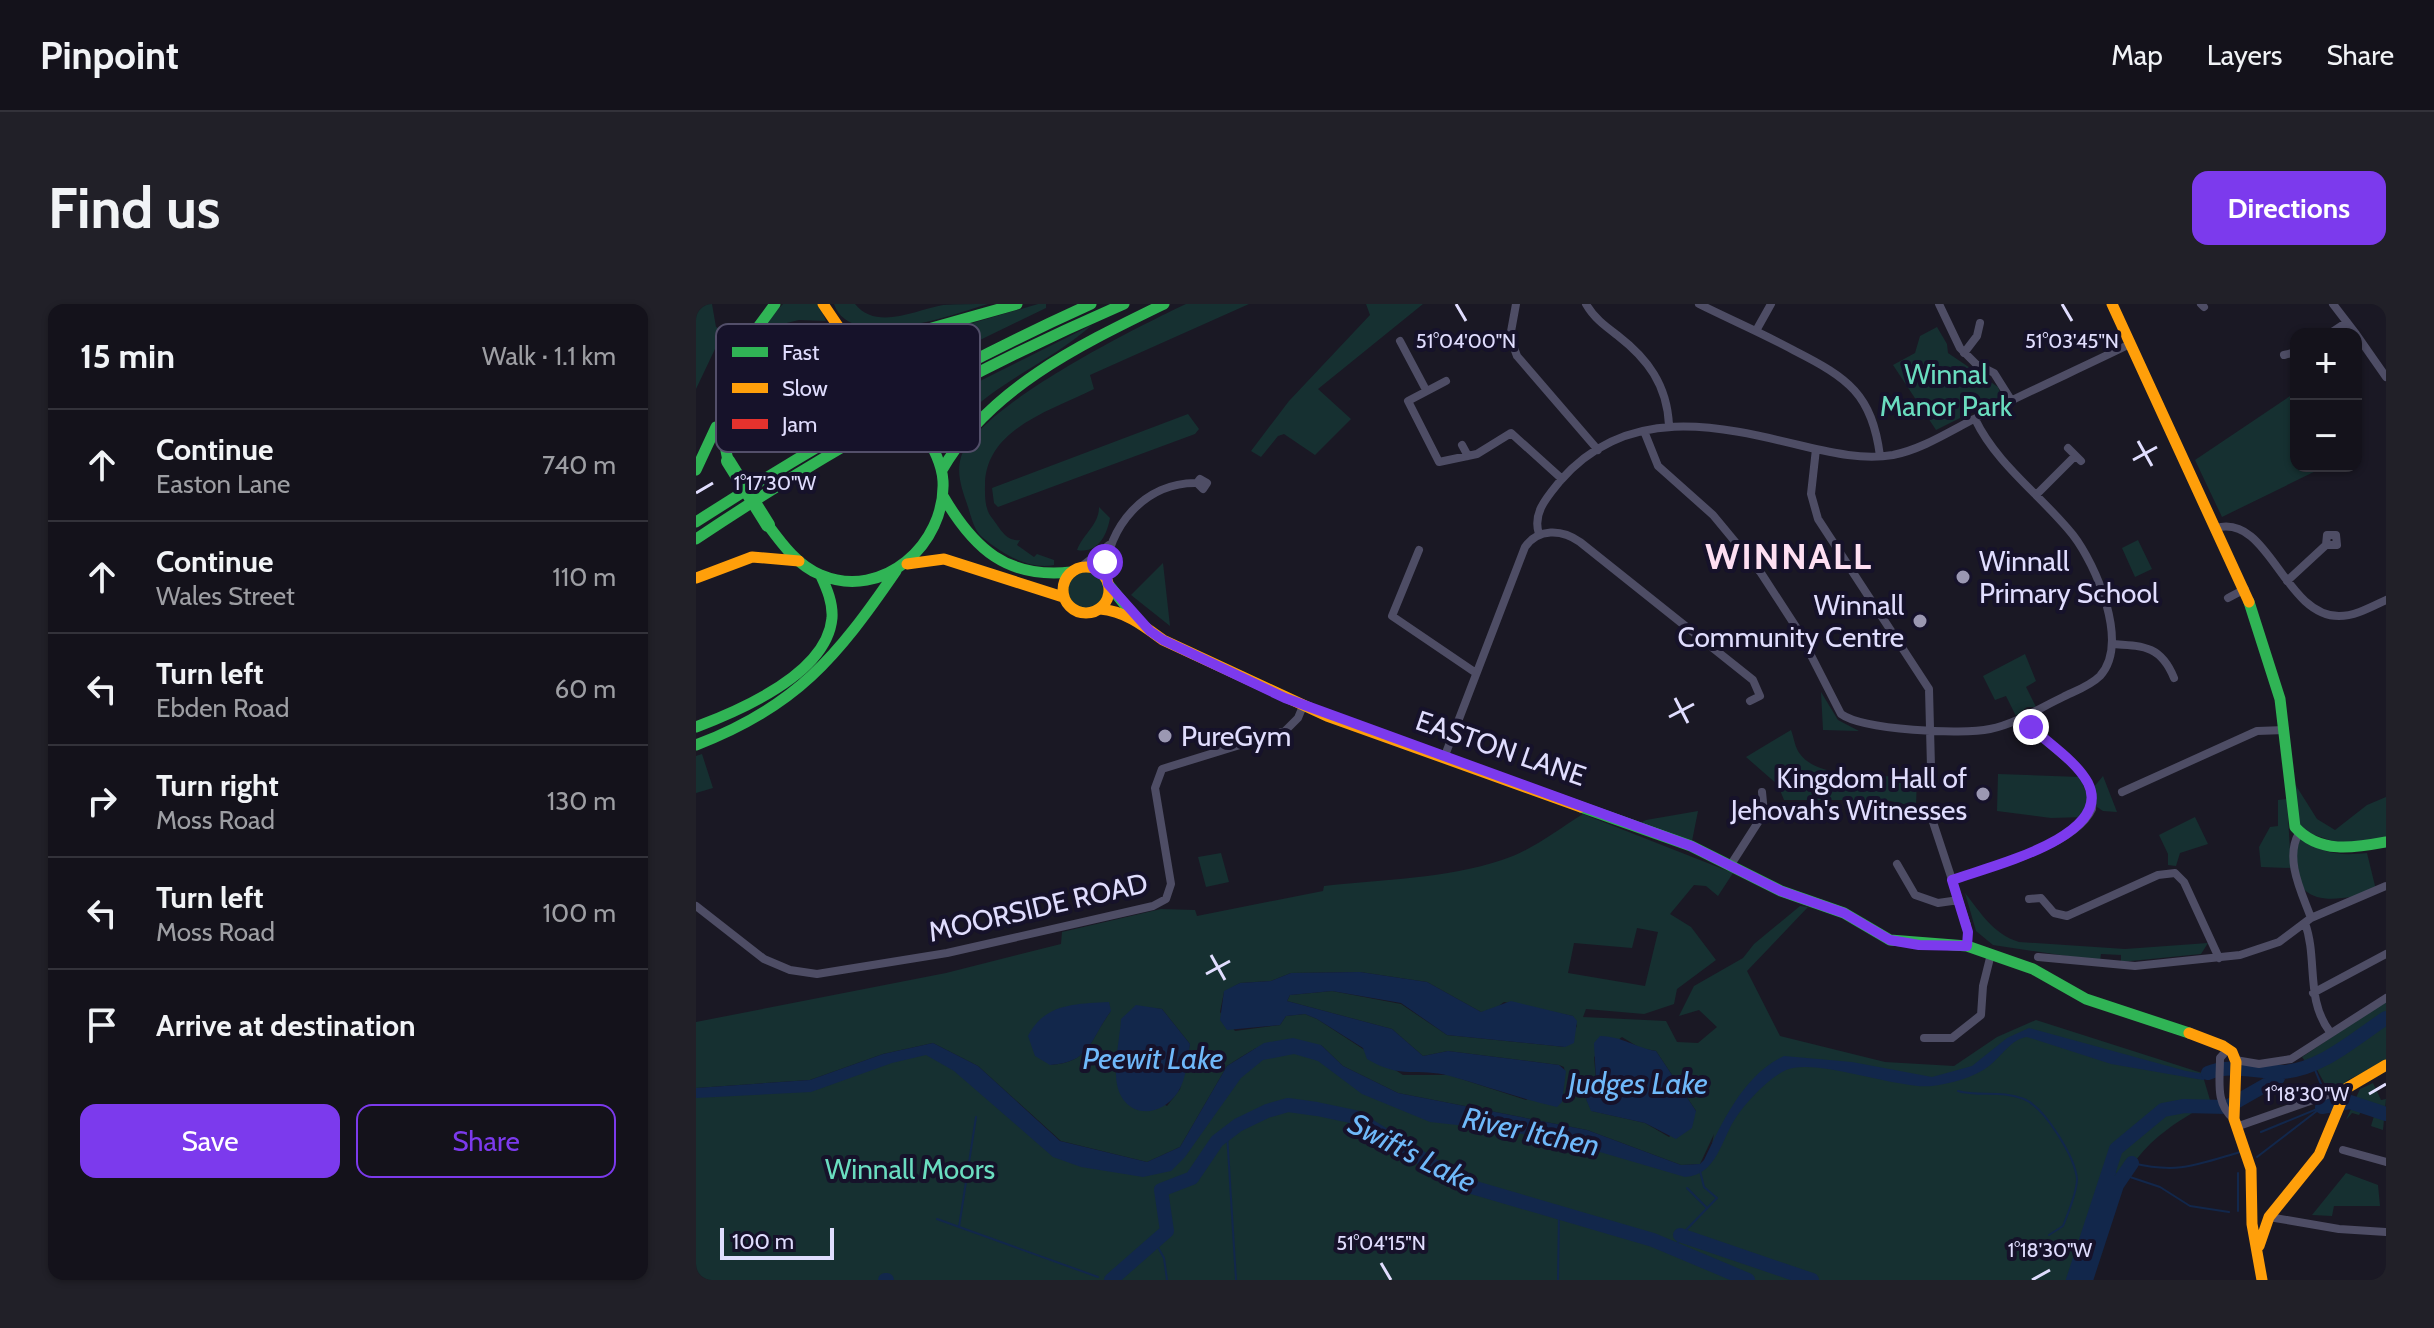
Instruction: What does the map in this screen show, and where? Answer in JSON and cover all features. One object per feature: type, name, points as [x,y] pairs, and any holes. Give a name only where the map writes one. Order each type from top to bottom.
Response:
[{"type":"main road","points":[[759,324],[775,304]]},
{"type":"main road","points":[[823,304],[837,324]]},
{"type":"main road","points":[[946,324],[1017,304]]},
{"type":"main road","points":[[980,356],[1091,304]]},
{"type":"main road","points":[[980,372],[1124,304]]},
{"type":"main road","points":[[980,416],[1080,349],[1164,304]]},
{"type":"main road","points":[[2112,304],[2245,589],[2275,675],[2285,730],[2292,819],[2299,833],[2341,848],[2386,842]]},
{"type":"main road","points":[[696,470],[708,451],[716,428]]},
{"type":"main road","points":[[726,452],[728,461],[768,525],[800,561],[821,576],[857,582],[902,567],[944,559],[1063,597]]},
{"type":"main road","points":[[696,522],[809,452]]},
{"type":"main road","points":[[696,539],[832,452]]},
{"type":"main road","points":[[696,745],[768,713],[810,682],[832,661],[902,567],[928,541],[943,495],[942,470],[933,452]]},
{"type":"main road","points":[[942,470],[950,452]]},
{"type":"main road","points":[[943,495],[965,534],[997,559],[1034,576],[1076,569],[1091,567],[1106,580],[1108,597],[1100,609],[1082,613],[1068,605],[1063,597],[1063,583],[1076,569]]},
{"type":"main road","points":[[696,578],[752,557],[800,561]]},
{"type":"main road","points":[[696,727],[770,693],[816,653],[831,625],[830,601],[821,576]]},
{"type":"main road","name":"EASTON LANE","points":[[1106,580],[1139,622]]},
{"type":"main road","name":"EASTON LANE","points":[[1100,609],[1112,610],[1139,622],[1163,640],[1303,706],[1596,809],[1691,846],[1781,891],[1850,917],[1899,943],[1967,946],[2030,967],[2086,999],[2195,1034],[2230,1057]]},
{"type":"main road","points":[[2230,1057],[2233,1116],[2249,1162],[2250,1197],[2262,1280]]},
{"type":"main road","points":[[2259,1258],[2259,1244],[2314,1164],[2337,1112],[2340,1093],[2386,1065]]},
{"type":"main road","points":[[2250,1197],[2257,1212],[2274,1219]]},
{"type":"street","points":[[1516,304],[1510,337],[1517,356],[1598,450]]},
{"type":"street","points":[[1586,304],[1596,318],[1651,366],[1665,395],[1669,425]]},
{"type":"street","points":[[1699,304],[1757,329],[1833,370],[1851,384],[1873,419],[1880,456]]},
{"type":"street","points":[[1757,329],[1771,304]]},
{"type":"street","points":[[1939,304],[1964,353],[1994,373],[2011,400]]},
{"type":"street","points":[[2333,304],[2352,328]]},
{"type":"street","points":[[2338,328],[2347,322]]},
{"type":"street","points":[[1964,353],[1982,335],[1980,323]]},
{"type":"street","points":[[1400,341],[1426,390]]},
{"type":"street","points":[[2362,343],[2386,377]]},
{"type":"street","points":[[1539,534],[1538,512],[1562,479],[1598,450],[1644,431],[1669,425],[1714,427],[1844,455],[1880,456],[1921,446],[2130,344]]},
{"type":"street","points":[[2284,355],[2290,354]]},
{"type":"street","points":[[1446,381],[1408,401],[1439,462],[1490,449],[1511,433],[1562,479]]},
{"type":"street","points":[[1644,431],[1658,466],[1713,515],[1761,573],[1798,630],[1841,714],[1860,724],[1983,730],[2024,715],[2097,679],[2106,666],[2113,644],[2107,608],[2075,538],[2001,459],[1975,419]]},
{"type":"street","points":[[1462,445],[1468,456]]},
{"type":"street","points":[[1816,449],[1811,494],[1815,512],[1922,675],[1932,701],[1931,767]]},
{"type":"street","points":[[2036,495],[2075,455]]},
{"type":"street","points":[[1076,569],[1109,545],[1140,501],[1197,483]]},
{"type":"street","points":[[2216,528],[2232,527],[2247,532],[2312,607],[2330,616],[2347,615],[2386,600]]},
{"type":"street","points":[[1444,758],[1525,547],[1539,534],[1570,535],[1605,561],[1753,680],[1760,696],[1750,701]]},
{"type":"street","points":[[1106,580],[1109,545]]},
{"type":"street","points":[[2287,581],[2326,545]]},
{"type":"street","points":[[1419,550],[1392,616],[1476,673]]},
{"type":"street","points":[[2228,598],[2245,589]]},
{"type":"street","points":[[2113,644],[2153,648],[2166,660],[2174,677]]},
{"type":"street","name":"MOORSIDE ROAD","points":[[696,906],[764,959],[790,970],[817,974],[933,955],[1153,906],[1166,899],[1171,884],[1155,788],[1162,769],[1285,731],[1298,718],[1303,706]]},
{"type":"street","points":[[1952,880],[2050,842],[2081,824],[2092,809],[2086,780],[2031,727],[2024,715]]},
{"type":"street","points":[[2122,792],[2257,731],[2285,730]]},
{"type":"street","points":[[1730,866],[1768,814],[1762,792]]},
{"type":"street","points":[[1930,813],[1968,932],[1967,946]]},
{"type":"street","points":[[2299,833],[2294,847],[2296,877],[2308,920],[2313,993],[2316,1009],[2330,1032]]},
{"type":"street","points":[[1897,864],[1915,895],[1938,903],[1959,900]]},
{"type":"street","points":[[2029,899],[2041,898],[2054,913],[2067,916],[2158,875],[2175,873],[2184,882],[2219,958]]},
{"type":"street","points":[[2038,957],[2130,967],[2219,958],[2268,946],[2292,934],[2308,920],[2386,886]]},
{"type":"street","points":[[1924,1038],[1952,1038],[1981,1015],[1983,986],[1991,954]]},
{"type":"street","points":[[2313,993],[2386,954]]},
{"type":"street","points":[[2230,1057],[2259,1064],[2286,1060],[2386,998]]},
{"type":"street","points":[[2233,1116],[2280,1115],[2340,1093]]},
{"type":"street","points":[[2343,1150],[2386,1162]]},
{"type":"street","points":[[2274,1219],[2386,1232]]},
{"type":"green space","points":[[696,304],[712,304],[716,348],[696,389]]},
{"type":"green space","points":[[783,304],[819,304],[826,321],[799,320],[782,324],[765,323]]},
{"type":"green space","points":[[834,304],[855,304],[864,312],[885,318],[943,305],[988,304],[915,324],[856,324],[844,318]]},
{"type":"green space","points":[[1046,304],[1046,308],[980,340],[980,324],[969,324]]},
{"type":"green space","points":[[1186,304],[1249,304],[1090,375],[1094,389],[1042,413],[1010,434],[989,463],[985,482],[986,506],[1007,537],[1020,540],[1017,545],[1034,557],[1037,554],[1054,560],[1054,565],[1025,563],[1006,554],[976,530],[959,475],[961,457],[964,452],[980,452],[980,431],[997,415],[1061,370]]},
{"type":"green space","points":[[1366,304],[1423,304],[1318,389],[1351,419],[1315,455],[1284,434],[1278,436],[1261,457],[1251,451],[1289,401],[1370,315]]},
{"type":"green space","points":[[1092,325],[980,403],[980,381]]},
{"type":"green space","name":"Winnal Manor Park","points":[[1937,327],[1947,344],[1948,353],[1998,387],[2002,397],[1936,430],[1893,365],[1915,353],[1920,336]]},
{"type":"green space","points":[[2290,396],[2290,472],[2314,472],[2222,517],[2195,460]]},
{"type":"green space","points":[[1188,414],[1199,429],[1195,434],[998,507],[994,503],[992,488]]},
{"type":"green space","points":[[1099,507],[1110,518],[1104,537],[1091,549],[1077,550],[1096,519]]},
{"type":"green space","points":[[2138,540],[2152,569],[2135,577],[2122,548]]},
{"type":"green space","points":[[1163,563],[1170,626],[1131,595]]},
{"type":"green space","points":[[1086,572],[1099,577],[1104,590],[1099,603],[1086,608],[1073,603],[1068,590],[1073,577]]},
{"type":"green space","points":[[2025,654],[2036,681],[2026,687],[2036,707],[2027,707],[2016,716],[2006,696],[1995,700],[1983,676]]},
{"type":"green space","points":[[1821,692],[1838,720],[1859,731],[1823,730]]},
{"type":"green space","points":[[1791,730],[1800,754],[1822,768],[1854,775],[1917,776],[1916,807],[1886,800],[1784,800],[1778,785],[1746,757]]},
{"type":"green space","points":[[702,754],[713,788],[696,793],[696,756]]},
{"type":"green space","points":[[1998,774],[2080,777],[2090,802],[2085,817],[2051,818],[1997,811]]},
{"type":"green space","points":[[2103,776],[2117,812],[2103,811],[2097,807],[2093,788]]},
{"type":"green space","points":[[2295,784],[2317,819],[2335,830],[2367,805],[2386,797],[2386,839],[2342,844],[2302,831],[2297,818]]},
{"type":"green space","points":[[2287,799],[2291,868],[2261,867],[2259,847],[2270,827],[2278,826],[2278,800]]},
{"type":"green space","points":[[1698,811],[1692,841],[1640,823],[1646,820]]},
{"type":"green space","name":"Winnall Moors","points":[[1583,814],[1733,873],[1718,896],[1706,886],[1694,885],[1670,914],[1691,927],[1716,960],[1677,989],[1674,1004],[1644,1014],[1586,1009],[1583,1017],[1666,1021],[1677,1042],[1698,1043],[1717,1027],[1699,1010],[1679,1016],[1694,986],[1743,958],[1754,944],[1800,906],[1808,907],[1747,971],[1780,1036],[1885,1062],[1954,1066],[1997,1037],[2036,1020],[2202,1073],[2210,1100],[2168,1129],[2136,1160],[2114,1197],[2086,1280],[696,1280],[696,1092],[808,1086],[930,1049],[1058,1145],[1147,1165],[1182,1150],[1251,1058],[1316,1051],[1348,1078],[1451,1115],[1686,1171],[1708,1162],[1714,1134],[1700,1164],[1681,1165],[1587,1130],[1398,1093],[1343,1066],[1321,1045],[1256,1048],[1227,1066],[1180,1147],[1147,1162],[1061,1141],[978,1066],[933,1043],[883,1054],[810,1080],[696,1088],[696,1022],[946,973],[1061,944],[1062,932],[1161,909],[1195,910],[1197,916],[1323,891],[1324,886],[1437,875],[1481,866],[1523,851]],"holes":[[[1637,928],[1658,932],[1645,986],[1568,973],[1574,943],[1632,948]],[[1360,972],[1427,982],[1481,1012],[1492,1011],[1504,1002],[1573,1016],[1577,1026],[1565,1047],[1447,1035],[1401,1004],[1332,991],[1290,995],[1287,1001],[1392,1029],[1423,1056],[1448,1051],[1559,1065],[1564,1067],[1565,1075],[1526,1100],[1449,1075],[1403,1075],[1305,1014],[1286,1016],[1280,1025],[1235,1031],[1220,1012],[1224,992],[1240,983],[1271,981],[1291,973]],[[1136,1006],[1162,1009],[1190,1044],[1180,1089],[1167,1106],[1116,1075],[1121,1042]],[[1111,1011],[1082,1054],[1050,1065]],[[1622,1037],[1640,1048],[1656,1051],[1696,1111],[1669,1137],[1645,1123],[1592,1111],[1586,1099],[1596,1081],[1594,1057]]]},
{"type":"green space","points":[[2195,817],[2208,844],[2180,853],[2176,866],[2168,865],[2168,854],[2159,835]]},
{"type":"green space","points":[[2300,837],[2332,852],[2367,853],[2376,890],[2340,898],[2312,895],[2303,888],[2297,876]]},
{"type":"green space","points":[[1221,853],[1229,882],[1206,887],[1198,857]]},
{"type":"green space","points":[[1965,893],[1995,928],[2019,942],[2125,949],[2208,943],[2201,954],[2121,962],[2121,955],[2101,954],[2100,961],[1993,945],[1976,931]]},
{"type":"green space","points":[[2386,1001],[2386,1013],[2308,1065],[2302,1057]]},
{"type":"green space","points":[[2386,1026],[2386,1061],[2348,1080],[2332,1097],[2315,1066]]},
{"type":"green space","points":[[2373,1083],[2381,1100],[2386,1099],[2383,1130],[2371,1126],[2374,1116],[2362,1110],[2359,1115],[2352,1113],[2346,1120],[2360,1089]]},
{"type":"green space","points":[[2346,1173],[2378,1185],[2380,1206],[2334,1206],[2332,1216],[2312,1215]]},
{"type":"water","points":[[1360,972],[1427,982],[1481,1012],[1511,1001],[1573,1016],[1577,1021],[1574,1043],[1565,1047],[1447,1035],[1401,1003],[1332,991],[1290,995],[1287,1001],[1392,1029],[1423,1056],[1448,1051],[1559,1065],[1566,1071],[1562,1102],[1557,1107],[1450,1076],[1390,1069],[1367,1059],[1363,1048],[1305,1014],[1286,1016],[1280,1025],[1227,1030],[1220,1020],[1224,991],[1240,983],[1271,981],[1291,973]]},
{"type":"water","points":[[1109,1002],[1111,1011],[1082,1055],[1050,1065],[1035,1056],[1028,1036],[1043,1017],[1062,1007]]},
{"type":"water","name":"Peewit Lake","points":[[1136,1005],[1162,1009],[1190,1044],[1185,1075],[1178,1092],[1160,1108],[1149,1111],[1131,1107],[1123,1099],[1116,1075],[1121,1019]]},
{"type":"water","points":[[2029,1028],[2186,1071],[2205,1074],[2218,1065],[2218,1075],[2203,1080],[2111,1064],[2027,1037],[2011,1044],[1989,1066],[1977,1073],[1932,1086],[1837,1070],[1799,1067],[1780,1073],[1759,1090],[1737,1116],[1712,1163],[1696,1175],[1685,1177],[1576,1145],[1502,1130],[1430,1122],[1362,1094],[1318,1061],[1294,1054],[1263,1060],[1241,1078],[1185,1157],[1171,1171],[1143,1177],[1081,1167],[1053,1157],[954,1071],[926,1055],[892,1063],[811,1092],[696,1098],[696,1088],[810,1080],[883,1054],[933,1043],[978,1066],[1060,1141],[1147,1162],[1180,1147],[1227,1066],[1264,1043],[1293,1038],[1321,1045],[1343,1066],[1398,1093],[1587,1130],[1681,1165],[1700,1164],[1704,1160],[1726,1116],[1745,1088],[1770,1064],[1784,1056],[1852,1062],[1932,1077],[1972,1066],[2007,1038]]},
{"type":"water","name":"Judges Lake","points":[[1600,1036],[1656,1051],[1696,1111],[1692,1128],[1676,1139],[1645,1123],[1591,1111],[1586,1099],[1596,1081],[1594,1043]]},
{"type":"waterway","name":"River Itchen","points":[[2208,1073],[2226,1069],[2282,1072],[2310,1066],[2337,1052],[2386,1018]]},
{"type":"waterway","points":[[2313,1065],[2323,1089]]},
{"type":"waterway","points":[[2073,1280],[2116,1149],[2163,1110],[2184,1106],[2227,1107],[2278,1078],[2279,1072]]},
{"type":"waterway","points":[[1958,1091],[2024,1099],[2041,1112],[2058,1134],[2071,1158],[2077,1185],[2063,1226],[2049,1235]]},
{"type":"waterway","name":"Swift's Lake","points":[[2322,1107],[2350,1102],[2386,1114]]},
{"type":"waterway","name":"Swift's Lake","points":[[1111,1280],[1167,1231],[1161,1190],[1192,1178],[1217,1141],[1238,1125],[1288,1105],[1355,1117],[1465,1185],[1653,1240],[1748,1280]]},
{"type":"waterway","name":"Swift's Lake","points":[[2261,1132],[2322,1107]]},
{"type":"waterway","points":[[2257,1157],[2322,1107]]},
{"type":"waterway","points":[[959,1227],[976,1117]]},
{"type":"waterway","points":[[1227,1133],[1236,1280]]},
{"type":"waterway","name":"Swift's Lake","points":[[2132,1163],[2175,1168],[2240,1152]]},
{"type":"waterway","name":"Swift's Lake","points":[[2086,1280],[2117,1185],[2132,1163]]},
{"type":"waterway","points":[[2109,1169],[2122,1178]]},
{"type":"waterway","points":[[1686,1230],[1717,1198],[1704,1187],[1700,1171]]},
{"type":"waterway","points":[[2238,1173],[2238,1211]]},
{"type":"waterway","points":[[2124,1175],[2160,1187],[2190,1206],[2229,1212]]},
{"type":"waterway","points":[[1687,1188],[1707,1208]]},
{"type":"waterway","points":[[1558,1280],[1559,1212]]},
{"type":"waterway","points":[[937,1219],[1098,1277]]},
{"type":"waterway","points":[[1680,1235],[1812,1280]]},
{"type":"waterway","points":[[1672,1248],[1682,1238]]},
{"type":"waterway","points":[[1155,1242],[1164,1258],[1167,1280]]},
{"type":"traffic: fast","points":[[760,324],[775,304]]},
{"type":"traffic: fast","points":[[946,324],[1017,304]]},
{"type":"traffic: fast","points":[[980,358],[1091,304]]},
{"type":"traffic: fast","points":[[980,372],[1124,304]]},
{"type":"traffic: fast","points":[[980,421],[1040,371],[1101,335],[1164,304]]},
{"type":"traffic: fast","points":[[696,470],[716,427]]},
{"type":"traffic: fast","points":[[726,452],[728,461]]},
{"type":"traffic: fast","points":[[696,522],[809,452]]},
{"type":"traffic: fast","points":[[696,539],[834,452]]},
{"type":"traffic: fast","points":[[768,525],[798,560],[821,575],[844,581],[867,580],[888,573],[922,545],[934,526],[941,504],[943,481],[934,452]]},
{"type":"traffic: fast","points":[[942,470],[954,452]]},
{"type":"traffic: fast","points":[[728,461],[768,525]]},
{"type":"traffic: fast","points":[[943,496],[967,531],[995,556],[1028,571],[1071,572]]},
{"type":"traffic: fast","points":[[696,745],[761,714],[811,676],[854,629],[896,571]]},
{"type":"traffic: fast","points":[[696,727],[736,711],[779,687],[815,656],[827,638],[832,618],[831,602],[821,576]]},
{"type":"traffic: fast","points":[[1108,584],[1138,621]]},
{"type":"traffic: fast","points":[[2249,602],[2280,699],[2295,827],[2315,842],[2338,847],[2386,842]]},
{"type":"traffic: fast","points":[[1581,807],[1691,846],[1781,891],[1844,913],[1890,940],[1967,946],[2033,969],[2086,999],[2189,1033]]},
{"type":"traffic: slow","points":[[823,304],[837,324]]},
{"type":"traffic: slow","points":[[2112,304],[2249,602]]},
{"type":"traffic: slow","points":[[696,578],[752,557],[799,561]]},
{"type":"traffic: slow","points":[[907,564],[944,559],[1063,597]]},
{"type":"traffic: slow","points":[[1086,567],[1103,573],[1109,590],[1103,607],[1086,613],[1069,607],[1063,590],[1069,573],[1086,567]]},
{"type":"traffic: slow","points":[[1100,609],[1126,616],[1163,640],[1327,716],[1581,807]]},
{"type":"traffic: slow","points":[[2189,1033],[2223,1046],[2232,1052],[2236,1062],[2234,1119],[2251,1169],[2252,1224],[2262,1280]]},
{"type":"traffic: slow","points":[[2259,1246],[2269,1217],[2319,1155],[2347,1088],[2386,1065]]},
{"type":"place","name":"Winnall Primary School","points":[[1963,577]]},
{"type":"place","name":"Winnall Community Centre","points":[[1920,621]]},
{"type":"place","name":"PureGym","points":[[1165,736]]},
{"type":"place","name":"Kingdom Hall of Jehovah's Witnesses","points":[[1983,794]]},
{"type":"district","name":"WINNALL","points":[[1789,556]]},
{"type":"route","points":[[1105,562],[1108,584],[1123,598],[1139,622],[1163,640],[1327,716],[1596,809],[1691,846],[1758,881],[1844,913],[1890,940],[1907,944],[1967,946],[1968,932],[1952,880],[2029,853],[2074,829],[2090,814],[2093,804],[2086,780],[2031,727]]}]
